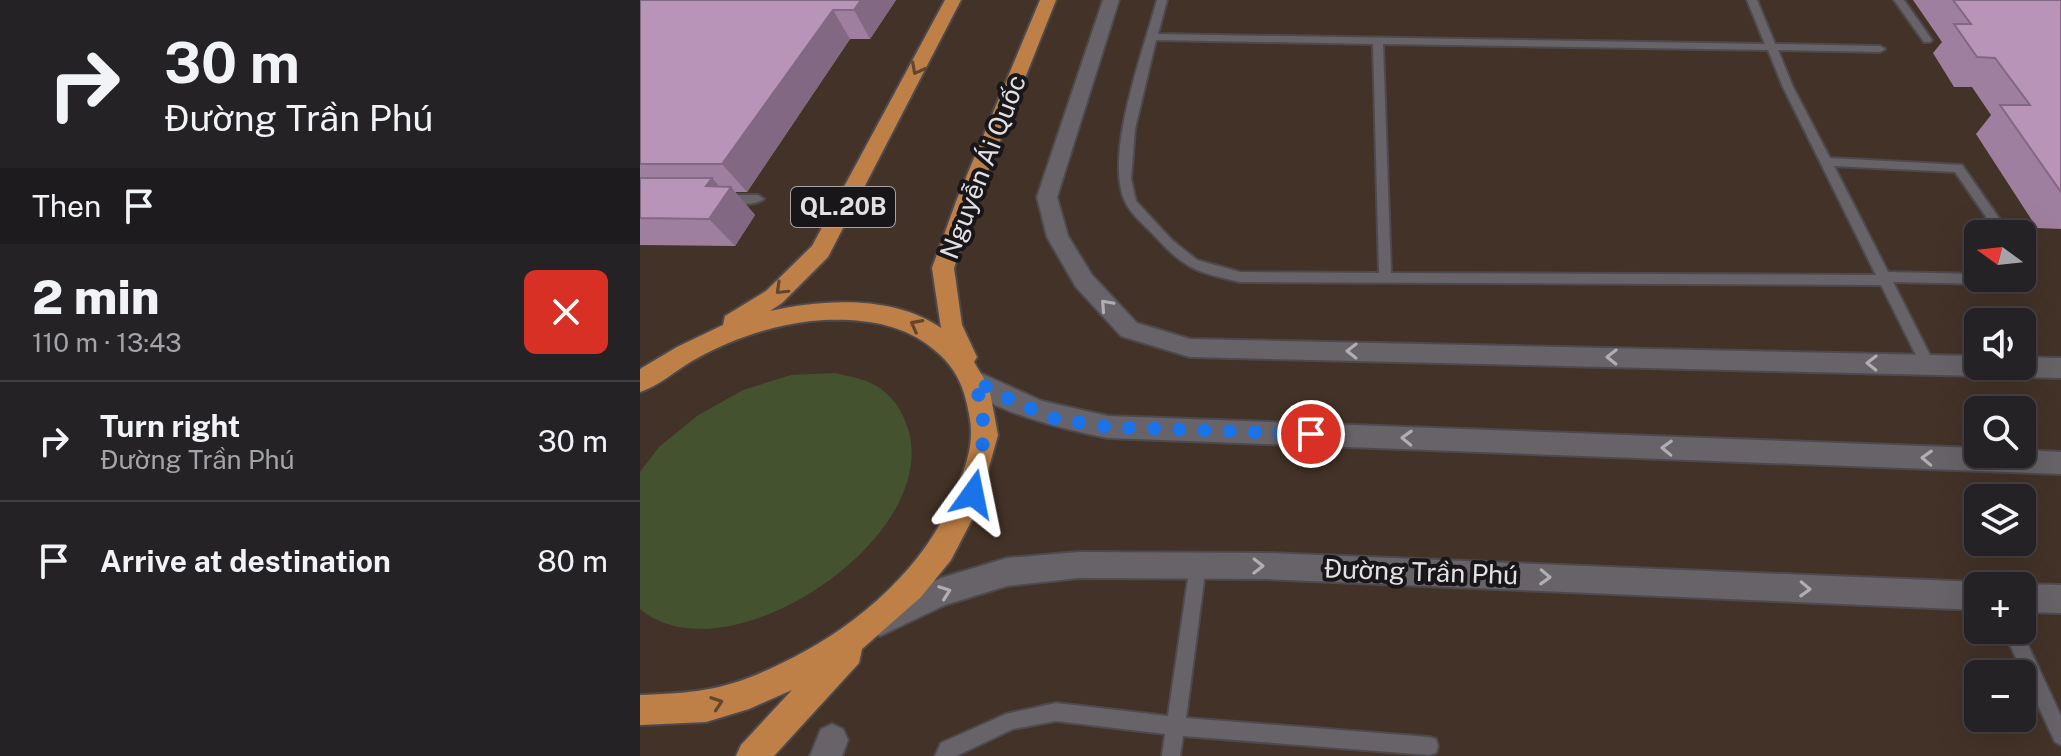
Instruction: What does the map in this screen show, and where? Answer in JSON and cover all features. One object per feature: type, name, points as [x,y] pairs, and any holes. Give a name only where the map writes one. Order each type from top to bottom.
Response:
[{"type":"main road","name":"QL.20B","points":[[672,360],[774,297],[820,251],[953,0]]},
{"type":"main road","name":"Nguyễn Ái Quốc","points":[[976,381],[951,325],[943,268],[967,199],[1048,0]]},
{"type":"main road","points":[[1111,0],[1047,197],[1058,237],[1084,281],[1129,330],[1190,348],[1964,366]]},
{"type":"main road","points":[[640,382],[672,360],[735,330],[798,313],[857,310],[908,320],[949,344],[976,381],[1013,401],[1053,418],[1108,427],[2061,463]]},
{"type":"main road","points":[[640,369],[672,360]]},
{"type":"main road","points":[[2036,367],[2061,368]]},
{"type":"main road","points":[[752,756],[935,560],[973,494],[985,432],[976,381]]},
{"type":"main road","name":"Đường Trần Phú","points":[[874,624],[941,592],[1007,572],[1079,565],[1198,565],[1964,595]]},
{"type":"main road","points":[[2036,598],[2061,599]]},
{"type":"main road","points":[[640,710],[704,707],[794,676],[874,624]]},
{"type":"lane","points":[[1162,0],[1126,144],[1123,177],[1130,201],[1181,259],[1204,269],[1240,277],[1964,279]]},
{"type":"lane","points":[[1752,0],[1826,162],[1928,365]]},
{"type":"lane","points":[[1899,0],[1927,40]]},
{"type":"lane","points":[[1153,37],[1880,49]]},
{"type":"lane","points":[[1378,40],[1385,277]]},
{"type":"lane","points":[[1826,162],[1958,168],[1994,220]]},
{"type":"lane","points":[[714,199],[758,199]]},
{"type":"lane","points":[[1171,756],[1198,565]]},
{"type":"lane","points":[[2018,644],[2061,736]]},
{"type":"lane","points":[[944,756],[948,750],[1012,720],[1056,712],[1176,726],[1429,746]]},
{"type":"shaded area","points":[[640,0],[2061,0],[2061,756],[640,756]]},
{"type":"green space","points":[[835,373],[867,381],[883,390],[897,405],[906,423],[911,466],[895,509],[864,550],[822,585],[774,612],[724,627],[678,627],[640,609],[640,472],[659,447],[697,416],[743,390],[791,375]]},
{"type":"building","points":[[640,0],[861,0],[854,10],[833,10],[722,164],[640,164]]},
{"type":"building","points":[[1953,0],[2061,0],[2061,192],[2000,105],[2030,105],[1995,58],[1977,57],[1954,24],[1971,24]]},
{"type":"building","points":[[640,178],[712,178],[706,186],[731,187],[709,219],[640,218]]},
{"type":"route","points":[[973,494],[985,432],[976,381],[1053,418],[1108,427],[1311,434]]}]
